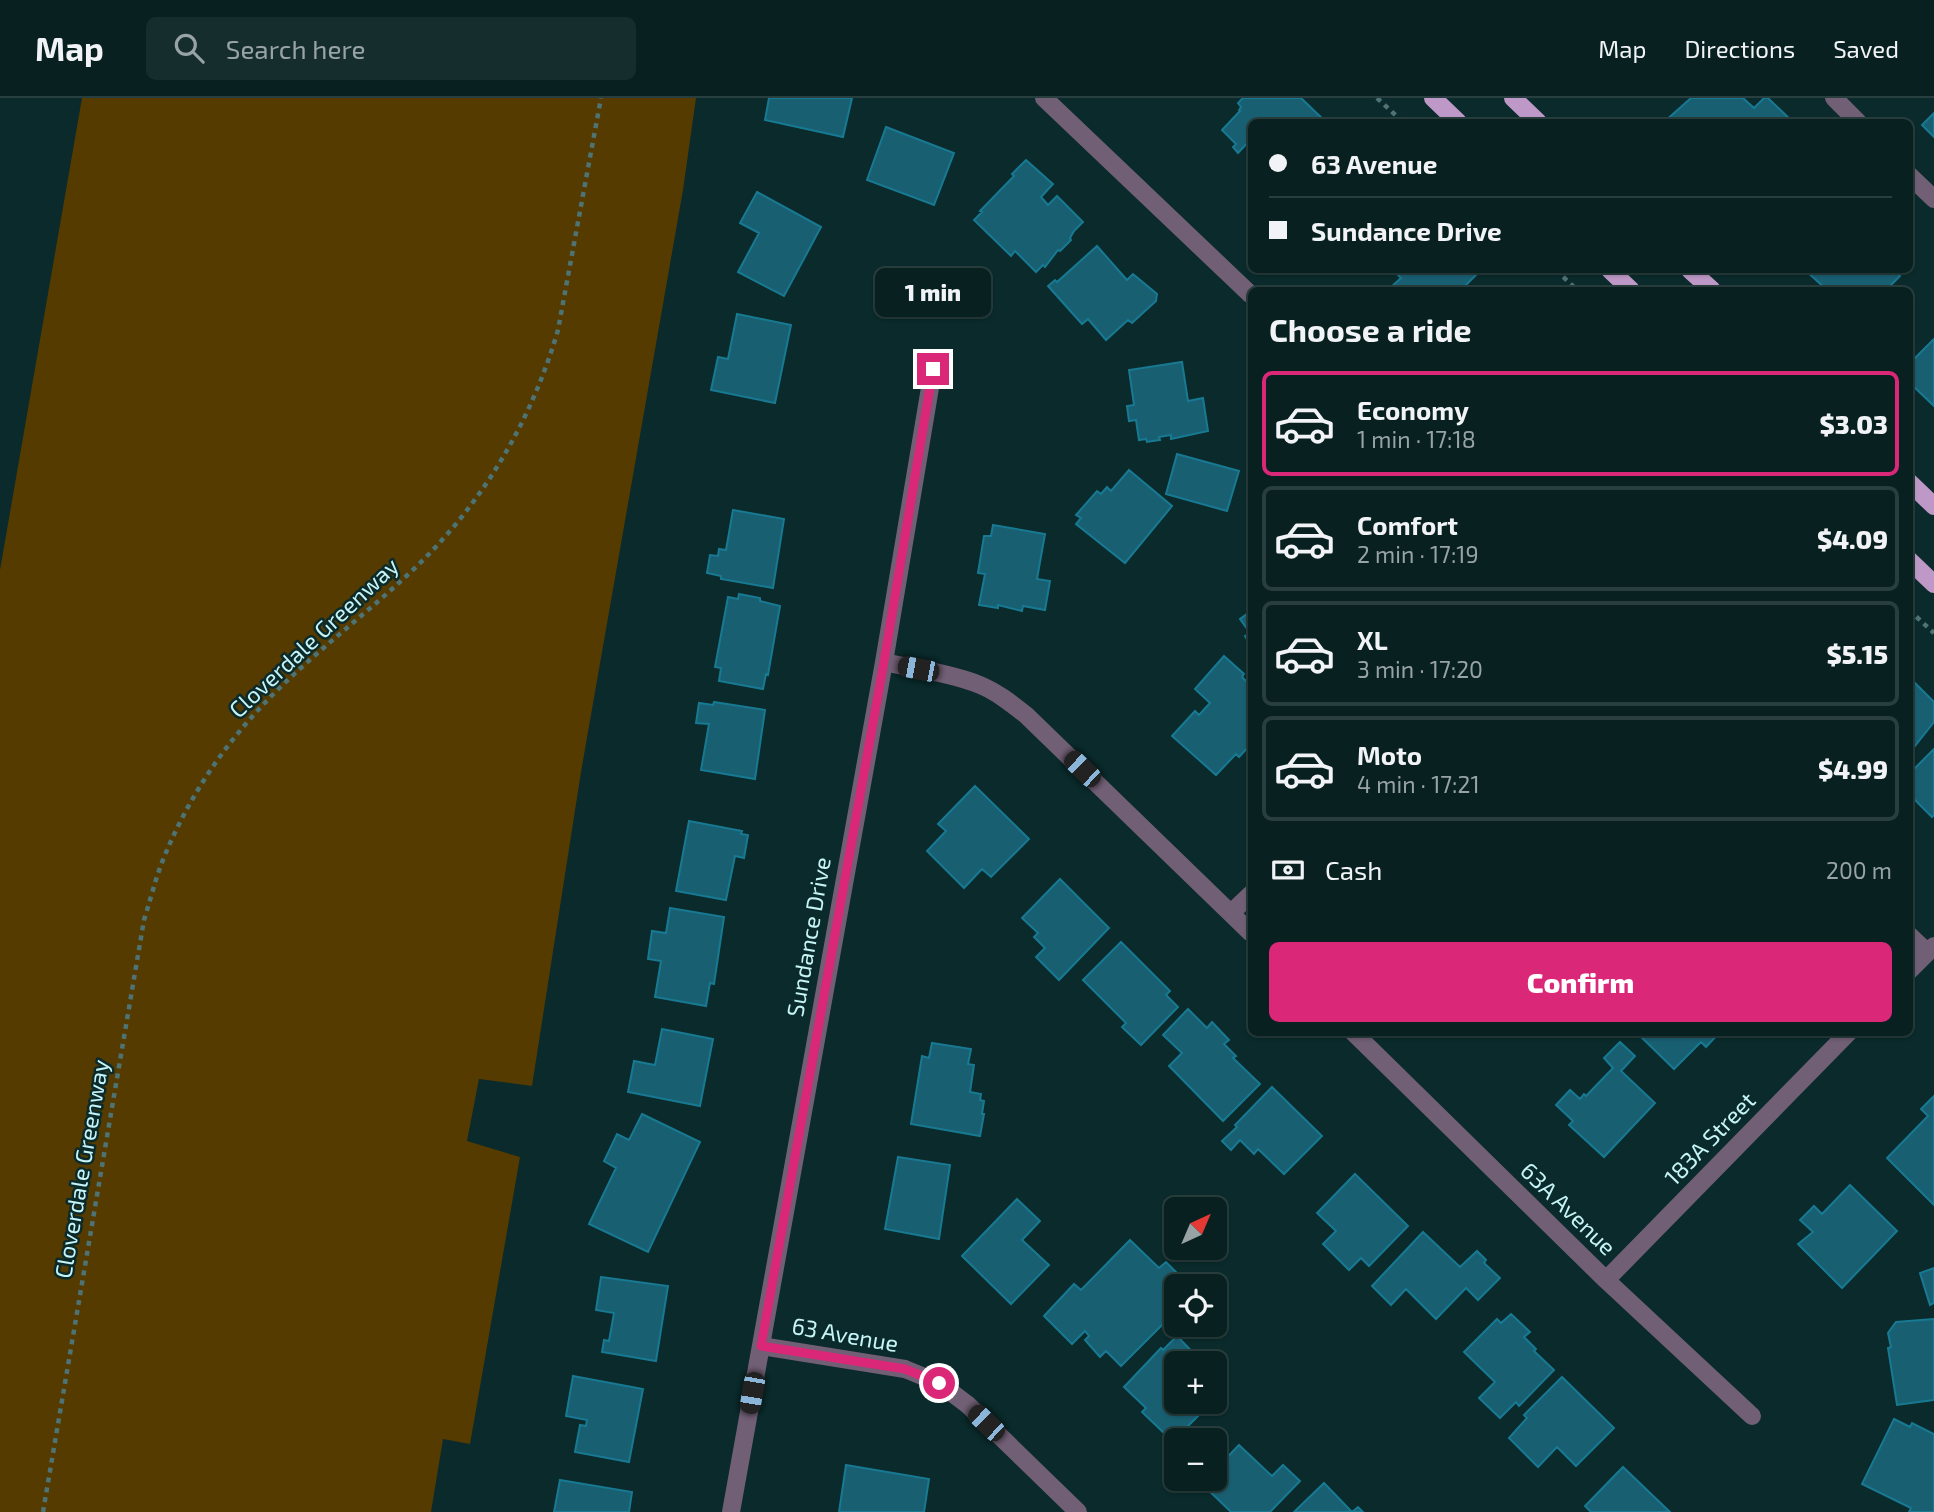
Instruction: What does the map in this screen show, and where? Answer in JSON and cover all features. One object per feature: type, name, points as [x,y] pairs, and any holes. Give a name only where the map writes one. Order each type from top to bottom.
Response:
[{"type":"main road","points":[[1433,98],[1455,119]]},
{"type":"main road","points":[[1513,98],[1535,119]]},
{"type":"main road","points":[[1613,273],[1628,287]]},
{"type":"main road","points":[[1693,273],[1709,287]]},
{"type":"main road","points":[[1913,486],[1934,506]]},
{"type":"main road","points":[[1913,564],[1934,584]]},
{"type":"street","points":[[1044,98],[1248,292]]},
{"type":"street","points":[[1833,98],[1855,119]]},
{"type":"street","points":[[1913,179],[1934,199]]},
{"type":"street","name":"Sundance Drive","points":[[731,1512],[884,662],[933,369]]},
{"type":"street","points":[[884,662],[980,685],[1004,698],[1026,715],[1248,930]]},
{"type":"street","points":[[1231,913],[1248,897]]},
{"type":"street","points":[[1913,938],[1931,949],[1913,967]]},
{"type":"street","name":"63A Avenue","points":[[1357,1036],[1606,1280],[1752,1416]]},
{"type":"street","name":"183A Street","points":[[1606,1280],[1845,1036]]},
{"type":"street","name":"63 Avenue","points":[[761,1346],[905,1369],[939,1383],[968,1405],[1078,1512]]},
{"type":"path","name":"Cloverdale Greenway","points":[[43,1512],[144,920],[164,856],[192,800],[238,732],[311,658],[437,546],[502,461],[536,393],[558,330],[601,98]]},
{"type":"path","points":[[1377,98],[1400,119]]},
{"type":"path","points":[[1559,273],[1574,287]]},
{"type":"path","points":[[1913,614],[1934,634]]},
{"type":"shaded area","points":[[82,98],[696,98],[683,190],[581,772],[532,1086],[479,1079],[467,1141],[520,1157],[470,1444],[443,1439],[431,1512],[0,1512],[0,570]]},
{"type":"building","points":[[769,98],[852,98],[843,137],[765,120]]},
{"type":"building","points":[[1243,98],[1301,98],[1323,119],[1248,119],[1248,142],[1238,153],[1233,147],[1236,144],[1222,130],[1240,111],[1238,103]]},
{"type":"building","points":[[1691,98],[1743,98],[1754,108],[1764,98],[1768,98],[1790,119],[1667,119]]},
{"type":"building","points":[[1934,113],[1934,137],[1922,125]]},
{"type":"building","points":[[886,127],[954,153],[934,205],[867,180]]},
{"type":"building","points":[[1026,160],[1053,184],[1041,197],[1048,205],[1057,196],[1083,222],[1074,231],[1071,240],[1058,250],[1045,267],[1043,265],[1036,272],[1015,251],[1011,256],[974,220]]},
{"type":"building","points":[[757,192],[821,227],[784,296],[738,272],[759,233],[740,223]]},
{"type":"building","points":[[1097,246],[1127,280],[1133,274],[1157,294],[1156,301],[1132,323],[1128,320],[1106,340],[1088,319],[1082,324],[1048,286],[1055,280],[1057,282]]},
{"type":"building","points":[[1396,273],[1478,273],[1464,287],[1391,287],[1401,278]]},
{"type":"building","points":[[1808,273],[1896,273],[1900,276],[1889,287],[1824,287]]},
{"type":"building","points":[[737,314],[791,325],[775,403],[711,390],[718,357],[728,359]]},
{"type":"building","points":[[1934,339],[1934,406],[1913,386],[1913,360]]},
{"type":"building","points":[[1182,362],[1188,401],[1203,398],[1208,431],[1171,439],[1171,435],[1159,437],[1160,440],[1139,440],[1136,420],[1129,421],[1127,406],[1134,405],[1129,370]]},
{"type":"building","points":[[1177,454],[1239,471],[1227,511],[1166,494]]},
{"type":"building","points":[[1129,470],[1172,506],[1125,563],[1076,524],[1081,518],[1076,515],[1097,491],[1101,494],[1107,487],[1111,491]]},
{"type":"building","points":[[733,510],[784,519],[773,588],[721,579],[721,576],[707,573],[710,555],[718,556],[719,549],[726,550]]},
{"type":"building","points":[[993,525],[1045,534],[1037,579],[1050,581],[1045,610],[1023,606],[1022,611],[998,605],[998,608],[979,605],[985,574],[978,573],[984,536],[991,536]]},
{"type":"building","points":[[739,594],[780,606],[763,689],[719,681],[721,668],[715,667],[728,597],[738,599]]},
{"type":"building","points":[[1248,613],[1248,630],[1240,619]]},
{"type":"building","points":[[1224,656],[1244,674],[1242,677],[1248,683],[1248,747],[1239,757],[1236,754],[1216,775],[1172,736],[1195,711],[1199,715],[1210,703],[1195,689]]},
{"type":"building","points":[[1913,681],[1934,702],[1934,722],[1913,748]]},
{"type":"building","points":[[714,702],[765,710],[755,779],[701,770],[709,724],[696,723],[699,703],[713,705]]},
{"type":"building","points":[[1934,749],[1932,817],[1913,800],[1913,770]]},
{"type":"building","points":[[975,786],[1029,839],[991,877],[982,869],[964,888],[927,851],[946,831],[938,824]]},
{"type":"building","points":[[689,821],[742,831],[741,834],[748,835],[744,858],[735,856],[726,900],[676,891]]},
{"type":"building","points":[[1060,879],[1109,928],[1059,980],[1036,957],[1045,948],[1034,937],[1038,933],[1022,918]]},
{"type":"building","points":[[670,908],[724,917],[714,984],[710,983],[706,1006],[655,997],[661,961],[648,959],[652,931],[666,933]]},
{"type":"building","points":[[1121,942],[1170,991],[1166,995],[1178,1007],[1141,1045],[1122,1027],[1126,1023],[1083,980]]},
{"type":"building","points":[[1188,1009],[1207,1028],[1212,1022],[1229,1040],[1224,1044],[1236,1056],[1233,1058],[1260,1084],[1223,1121],[1169,1066],[1182,1053],[1163,1035]]},
{"type":"building","points":[[662,1029],[713,1039],[700,1106],[628,1092],[634,1061],[655,1065]]},
{"type":"building","points":[[1640,1036],[1716,1036],[1706,1047],[1701,1042],[1674,1069]]},
{"type":"building","points":[[1620,1042],[1635,1056],[1621,1071],[1655,1103],[1604,1157],[1569,1125],[1573,1121],[1556,1105],[1570,1090],[1580,1099],[1584,1094],[1586,1096],[1613,1068],[1604,1058]]},
{"type":"building","points":[[932,1043],[971,1049],[968,1064],[974,1065],[970,1092],[981,1094],[980,1100],[984,1101],[980,1136],[911,1124],[922,1056],[929,1058]]},
{"type":"building","points":[[1272,1087],[1322,1136],[1284,1174],[1258,1149],[1254,1154],[1240,1140],[1231,1150],[1222,1141]]},
{"type":"building","points":[[1934,1096],[1934,1205],[1887,1158],[1928,1116],[1921,1109]]},
{"type":"building","points":[[642,1114],[700,1142],[648,1252],[589,1224],[616,1168],[604,1161],[617,1134],[629,1140]]},
{"type":"building","points":[[898,1157],[950,1165],[939,1239],[885,1229]]},
{"type":"building","points":[[1355,1174],[1408,1226],[1369,1266],[1361,1258],[1349,1270],[1323,1244],[1336,1231],[1317,1213]]},
{"type":"building","points":[[1850,1185],[1897,1231],[1842,1288],[1798,1244],[1813,1232],[1800,1220],[1814,1206],[1822,1214]]},
{"type":"building","points":[[1017,1199],[1040,1221],[1022,1240],[1049,1265],[1011,1304],[962,1256]]},
{"type":"building","points":[[1423,1232],[1460,1267],[1477,1251],[1486,1260],[1484,1263],[1500,1278],[1478,1300],[1466,1288],[1436,1319],[1406,1289],[1391,1305],[1372,1286]]},
{"type":"building","points":[[1130,1240],[1159,1268],[1166,1262],[1178,1274],[1164,1274],[1164,1323],[1121,1366],[1106,1351],[1100,1357],[1085,1340],[1089,1336],[1085,1331],[1072,1344],[1044,1316],[1074,1284],[1081,1290]]},
{"type":"building","points":[[1934,1268],[1934,1303],[1930,1305],[1920,1273]]},
{"type":"building","points":[[601,1277],[668,1286],[656,1361],[602,1352],[604,1340],[609,1341],[614,1313],[596,1310]]},
{"type":"building","points":[[1511,1314],[1530,1332],[1524,1337],[1536,1349],[1534,1351],[1554,1370],[1519,1406],[1516,1402],[1500,1418],[1479,1398],[1495,1382],[1464,1352],[1497,1319],[1501,1323]]},
{"type":"building","points":[[1934,1319],[1934,1400],[1897,1405],[1888,1333],[1896,1322]]},
{"type":"building","points":[[1178,1337],[1191,1351],[1164,1351],[1164,1414],[1200,1414],[1186,1428],[1164,1428],[1164,1433],[1142,1412],[1146,1408],[1124,1387],[1161,1348],[1163,1350]]},
{"type":"building","points":[[573,1376],[643,1389],[629,1462],[575,1452],[580,1425],[586,1426],[587,1420],[566,1416]]},
{"type":"building","points":[[1562,1377],[1614,1428],[1576,1466],[1557,1447],[1538,1467],[1509,1438],[1527,1418],[1524,1415]]},
{"type":"building","points":[[1894,1419],[1910,1427],[1912,1423],[1934,1434],[1934,1512],[1909,1512],[1911,1508],[1862,1484]]},
{"type":"building","points":[[1239,1445],[1272,1476],[1283,1465],[1300,1481],[1270,1512],[1231,1512],[1209,1491],[1227,1491],[1227,1457]]},
{"type":"building","points":[[846,1465],[929,1479],[924,1512],[839,1512]]},
{"type":"building","points":[[1623,1467],[1670,1512],[1591,1512],[1585,1506]]},
{"type":"building","points":[[560,1480],[632,1492],[629,1512],[554,1512]]},
{"type":"building","points":[[1324,1483],[1352,1512],[1294,1512]]},
{"type":"route","points":[[933,369],[884,662],[761,1346],[905,1369],[939,1383]]}]
